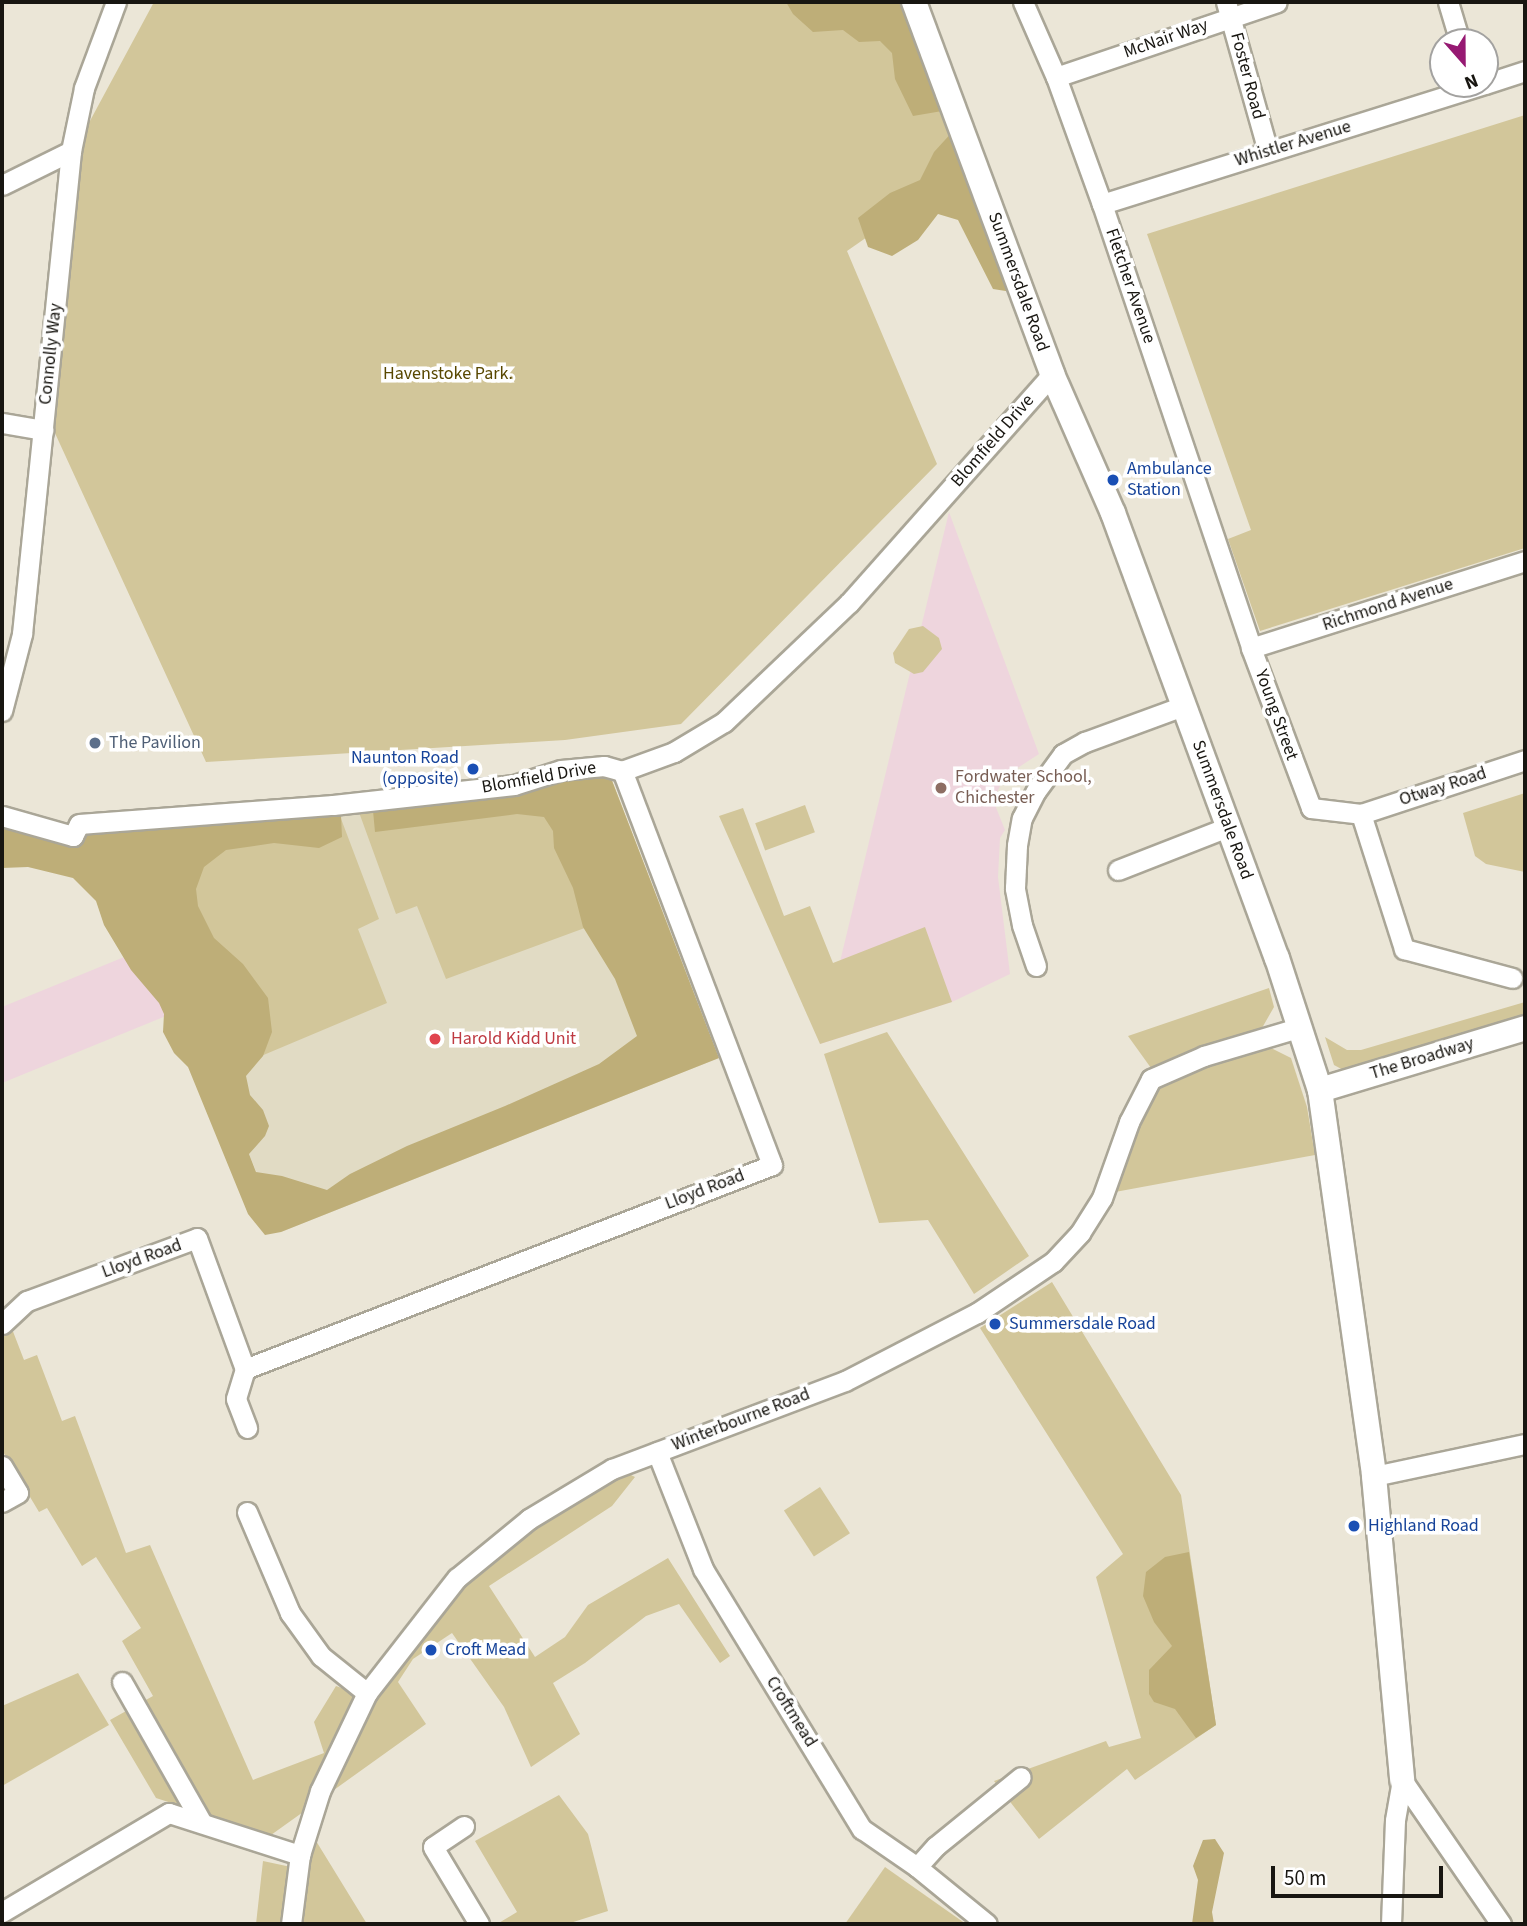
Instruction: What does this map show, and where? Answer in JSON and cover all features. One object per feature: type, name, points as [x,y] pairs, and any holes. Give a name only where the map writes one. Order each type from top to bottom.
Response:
[{"type":"street","name":"Summersdale Road","points":[[914,2],[1052,374],[1113,513],[1301,1027],[1320,1090],[1374,1476],[1402,1780]]},
{"type":"street","name":"Fletcher Avenue","points":[[1023,2],[1056,77],[1102,204],[1227,574]]},
{"type":"street","name":"McNair Way","points":[[1056,77],[1228,9],[1277,2]]},
{"type":"street","points":[[1448,2],[1456,28]]},
{"type":"street","name":"Connolly Way","points":[[2,711],[22,634],[71,150],[84,88],[112,3]]},
{"type":"street","name":"Foster Road","points":[[1228,9],[1268,151]]},
{"type":"street","name":"Whistler Avenue","points":[[1499,79],[1525,71]]},
{"type":"street","name":"Whistler Avenue","points":[[1102,204],[1437,98]]},
{"type":"street","points":[[2,185],[71,150]]},
{"type":"street","name":"Blomfield Drive","points":[[2,816],[73,836],[79,824],[333,805],[514,785],[561,770],[604,766],[622,771],[674,752],[724,722],[849,604],[1052,374]]},
{"type":"street","points":[[2,423],[43,429]]},
{"type":"street","name":"Richmond Avenue","points":[[1251,648],[1525,561]]},
{"type":"street","name":"Young Street","points":[[1227,574],[1251,648],[1311,808],[1361,814]]},
{"type":"street","points":[[1035,966],[1022,925],[1015,887],[1017,845],[1022,818],[1036,791],[1063,754],[1085,742],[1183,706]]},
{"type":"street","name":"Otway Road","points":[[1361,814],[1525,760]]},
{"type":"street","name":"Lloyd Road","points":[[2,1324],[27,1301],[197,1238],[245,1369],[772,1165],[622,771]]},
{"type":"street","points":[[1361,814],[1404,949],[1513,978]]},
{"type":"street","points":[[1118,870],[1228,827]]},
{"type":"street","name":"Winterbourne Road","points":[[291,1924],[300,1855],[320,1791],[367,1693],[457,1578],[529,1519],[612,1469],[845,1381],[977,1313],[1053,1262],[1080,1233],[1102,1198],[1129,1122],[1151,1079],[1204,1056],[1301,1027]]},
{"type":"street","name":"The Broadway","points":[[1320,1090],[1525,1028]]},
{"type":"street","points":[[245,1369],[236,1399],[247,1428]]},
{"type":"street","points":[[1374,1476],[1525,1444]]},
{"type":"street","name":"Croftmead","points":[[657,1452],[703,1569],[862,1829],[917,1867],[986,1924]]},
{"type":"street","points":[[2,1466],[10,1497]]},
{"type":"street","points":[[247,1512],[290,1613],[321,1656],[367,1693]]},
{"type":"street","points":[[122,1682],[202,1823]]},
{"type":"street","points":[[917,1867],[936,1846],[1021,1777]]},
{"type":"street","points":[[1391,1924],[1395,1820],[1402,1780]]},
{"type":"street","points":[[1402,1780],[1501,1924]]},
{"type":"street","points":[[2,1912],[169,1813],[300,1855]]},
{"type":"street","points":[[464,1826],[433,1847],[479,1924]]},
{"type":"shaded area","points":[[786,2],[906,2],[948,110],[913,116],[895,79],[892,53],[880,41],[859,42],[843,30],[813,32],[793,14]]},
{"type":"shaded area","points":[[955,129],[1012,292],[993,289],[958,220],[938,214],[918,240],[892,256],[868,247],[858,218],[890,193],[920,180],[934,152]]},
{"type":"shaded area","name":"Fordwater School, Chichester","points":[[949,512],[1039,754],[1005,776],[993,800],[1005,830],[1000,838],[998,877],[1010,974],[952,1002],[820,1044]]},
{"type":"shaded area","points":[[609,773],[719,1058],[281,1232],[115,827],[340,794]]},
{"type":"shaded area","points":[[609,773],[719,1058],[281,1232],[265,1235],[248,1214],[188,1067],[174,1053],[163,1032],[164,1014],[159,1003],[131,970],[104,925],[96,901],[73,878],[28,867],[2,868],[2,820],[115,827],[340,794],[342,837],[319,848],[274,843],[226,850],[204,867],[196,889],[198,906],[214,938],[243,964],[268,998],[272,1032],[263,1056],[246,1076],[250,1095],[263,1110],[269,1126],[265,1136],[249,1154],[256,1172],[282,1176],[327,1190],[350,1174],[407,1146],[599,1064],[637,1036],[615,979],[583,927],[573,888],[554,848],[553,831],[544,817],[517,814],[375,832],[372,800]]},
{"type":"shaded area","points":[[156,944],[183,1009],[2,1083],[2,1007]]},
{"type":"shaded area","points":[[1189,1552],[1216,1725],[1196,1738],[1175,1709],[1154,1702],[1149,1694],[1149,1670],[1172,1646],[1154,1622],[1143,1596],[1146,1572],[1165,1557]]},
{"type":"shaded area","points":[[1215,1839],[1224,1853],[1212,1912],[1214,1924],[1192,1924],[1198,1880],[1193,1866],[1203,1840]]},
{"type":"green space","name":"Havenstoke Park.","points":[[154,2],[906,2],[969,166],[847,251],[937,464],[681,724],[565,740],[206,762],[54,431],[84,132]]},
{"type":"green space","points":[[1525,115],[1525,548],[1260,631],[1228,539],[1251,530],[1147,234]]},
{"type":"green space","points":[[923,626],[939,638],[942,649],[923,672],[914,674],[895,663],[893,653],[909,629]]},
{"type":"green space","points":[[609,773],[658,901],[446,979],[417,906],[396,914],[352,793]]},
{"type":"green space","points":[[1525,793],[1525,872],[1486,864],[1475,856],[1463,813]]},
{"type":"green space","points":[[332,795],[379,919],[358,929],[387,1003],[216,1075],[115,827]]},
{"type":"green space","points":[[805,805],[815,832],[765,850],[755,823]]},
{"type":"green space","points":[[743,808],[784,916],[810,906],[833,963],[925,927],[952,1002],[820,1044],[719,816]]},
{"type":"green space","points":[[1269,988],[1274,1007],[1262,1028],[1201,1046],[1151,1068],[1128,1036]]},
{"type":"green space","points":[[1525,1002],[1525,1014],[1347,1072],[1334,1065],[1325,1037],[1347,1050],[1361,1050]]},
{"type":"green space","points":[[887,1032],[1029,1256],[974,1294],[928,1220],[879,1223],[824,1054]]},
{"type":"green space","points":[[1271,1048],[1291,1058],[1307,1107],[1315,1155],[1115,1192],[1137,1125],[1160,1085],[1209,1065]]},
{"type":"green space","points":[[1052,1282],[1181,1495],[1216,1725],[1135,1780],[1127,1769],[1039,1839],[994,1781],[1106,1741],[1109,1747],[1141,1738],[1096,1577],[1123,1554],[980,1328]]},
{"type":"green space","points":[[2,1303],[24,1360],[37,1355],[62,1421],[75,1416],[126,1553],[150,1545],[253,1780],[324,1753],[314,1722],[336,1686],[370,1698],[461,1584],[533,1524],[625,1472],[635,1477],[612,1506],[489,1586],[535,1657],[565,1637],[588,1605],[668,1558],[730,1656],[720,1663],[679,1604],[646,1616],[585,1663],[553,1683],[580,1734],[531,1767],[504,1707],[452,1633],[413,1659],[398,1682],[426,1724],[271,1835],[156,1798],[110,1720],[153,1696],[122,1641],[141,1628],[96,1557],[82,1566],[47,1508],[39,1512],[2,1450]]},
{"type":"green space","points":[[820,1487],[850,1533],[814,1557],[784,1510]]},
{"type":"green space","points":[[78,1673],[109,1725],[2,1786],[2,1706]]},
{"type":"green space","points":[[559,1795],[588,1834],[608,1911],[567,1924],[497,1924],[517,1912],[475,1841]]},
{"type":"green space","points":[[313,1836],[367,1924],[256,1924],[263,1861],[305,1870]]},
{"type":"green space","points":[[885,1867],[966,1924],[845,1924]]},
{"type":"place","name":"Ambulance Station","points":[[1113,480]]},
{"type":"place","name":"The Pavilion","points":[[95,743]]},
{"type":"place","name":"Naunton Road (opposite)","points":[[473,769]]},
{"type":"place","name":"Fordwater School, Chichester","points":[[941,788]]},
{"type":"place","name":"Harold Kidd Unit","points":[[435,1039]]},
{"type":"place","name":"Summersdale Road","points":[[995,1324]]},
{"type":"place","name":"Highland Road","points":[[1354,1526]]},
{"type":"place","name":"Croft Mead","points":[[431,1650]]}]
